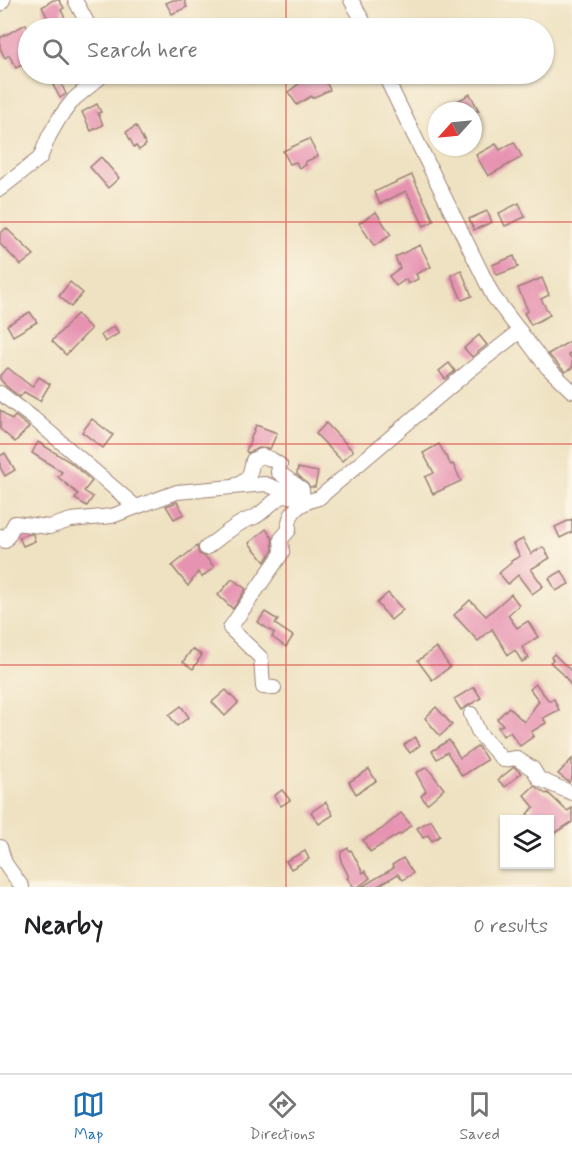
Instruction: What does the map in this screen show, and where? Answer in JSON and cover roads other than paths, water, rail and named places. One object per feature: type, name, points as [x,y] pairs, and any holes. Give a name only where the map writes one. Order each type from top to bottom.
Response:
[{"type":"street","points":[[0,4],[3,0]]},
{"type":"street","points":[[75,0],[85,18]]},
{"type":"street","points":[[351,0],[361,18]]},
{"type":"street","points":[[0,189],[40,158],[49,135],[60,117],[74,99],[92,84]]},
{"type":"street","points":[[389,84],[493,296],[547,367],[572,391]]},
{"type":"street","points":[[206,548],[242,522],[258,516],[268,504],[284,496],[298,499],[319,498],[519,331]]},
{"type":"street","points":[[0,393],[33,418],[136,507]]},
{"type":"street","points":[[223,489],[246,482],[253,460],[262,456],[280,465],[278,472],[302,489],[288,522],[289,530],[280,539],[282,553],[230,628],[261,658],[263,687],[274,688]]},
{"type":"street","points":[[0,536],[5,541],[15,523],[49,527],[71,520],[112,516],[177,492],[265,484],[298,499]]},
{"type":"street","points":[[471,714],[479,733],[503,760],[516,758],[533,769],[539,779],[572,793]]},
{"type":"street","points":[[0,847],[5,863],[22,887]]}]
